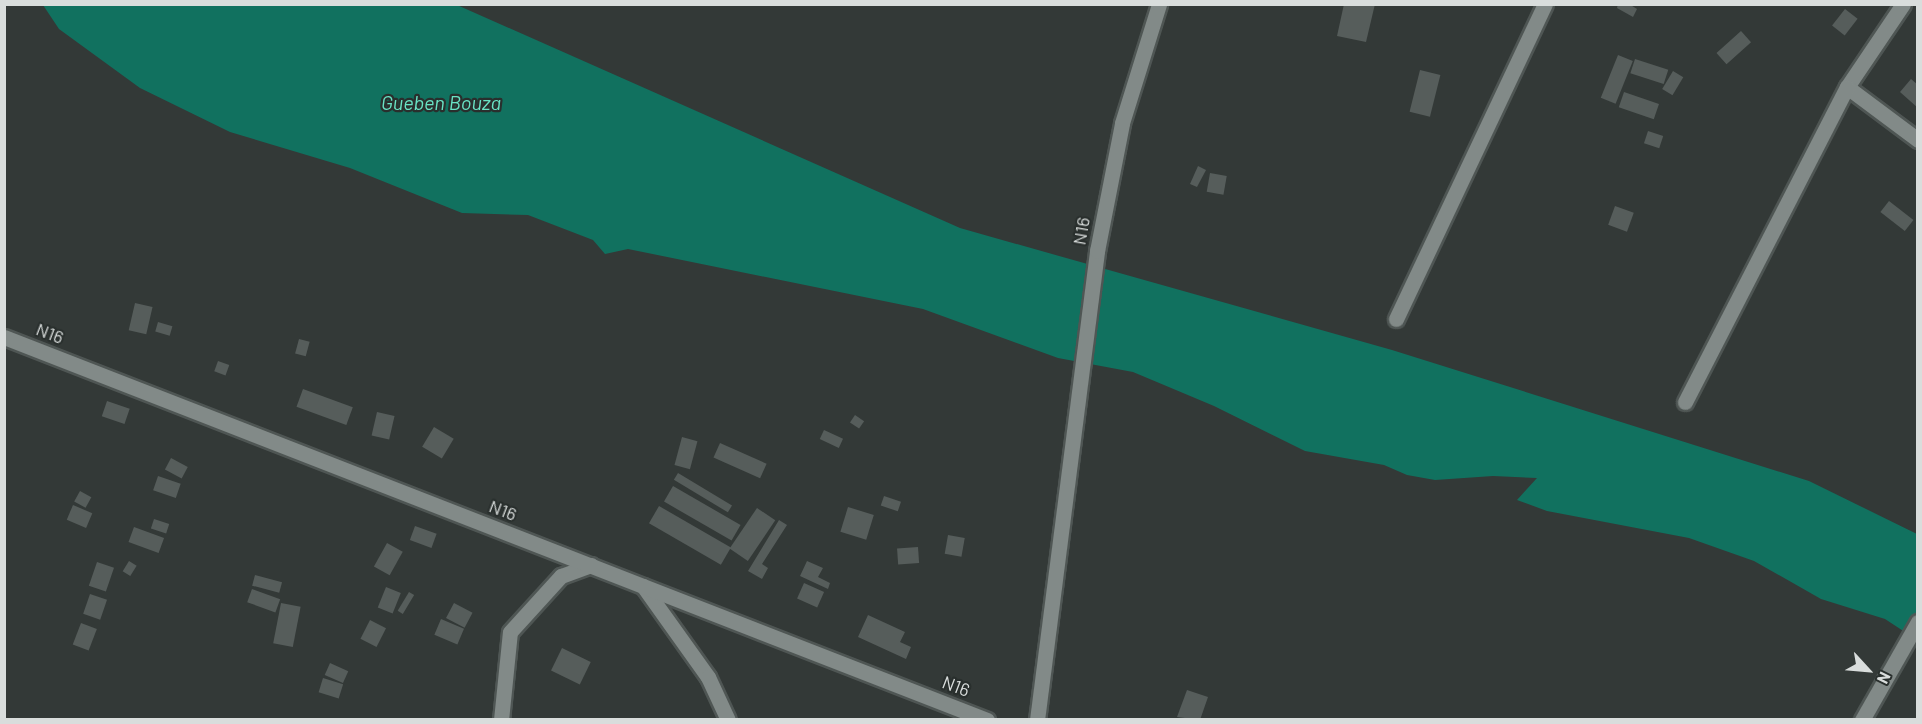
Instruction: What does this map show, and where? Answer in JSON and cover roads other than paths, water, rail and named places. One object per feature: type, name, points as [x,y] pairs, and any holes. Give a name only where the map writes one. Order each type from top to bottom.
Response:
[{"type":"street","name":"N16","points":[[1037,720],[1097,251],[1122,123],[1159,4]]},
{"type":"street","points":[[1396,319],[1545,4]]},
{"type":"street","points":[[1685,402],[1847,87],[1903,4]]},
{"type":"street","points":[[1847,87],[1917,140]]},
{"type":"street","name":"N16","points":[[4,336],[987,720]]},
{"type":"street","points":[[501,720],[510,632],[561,576],[591,565]]},
{"type":"street","points":[[643,586],[708,677],[728,720]]},
{"type":"street","points":[[1862,720],[1917,622]]},
{"type":"water","name":"Gueben Bouza","points":[[43,5],[457,5],[960,228],[1392,350],[1809,481],[1917,534],[1917,640],[1885,619],[1821,599],[1754,561],[1689,538],[1547,511],[1517,500],[1537,478],[1493,476],[1435,480],[1407,475],[1384,465],[1305,451],[1214,406],[1133,372],[1058,358],[923,309],[628,249],[605,254],[593,240],[528,215],[462,213],[350,168],[230,132],[140,88],[59,29]]}]
